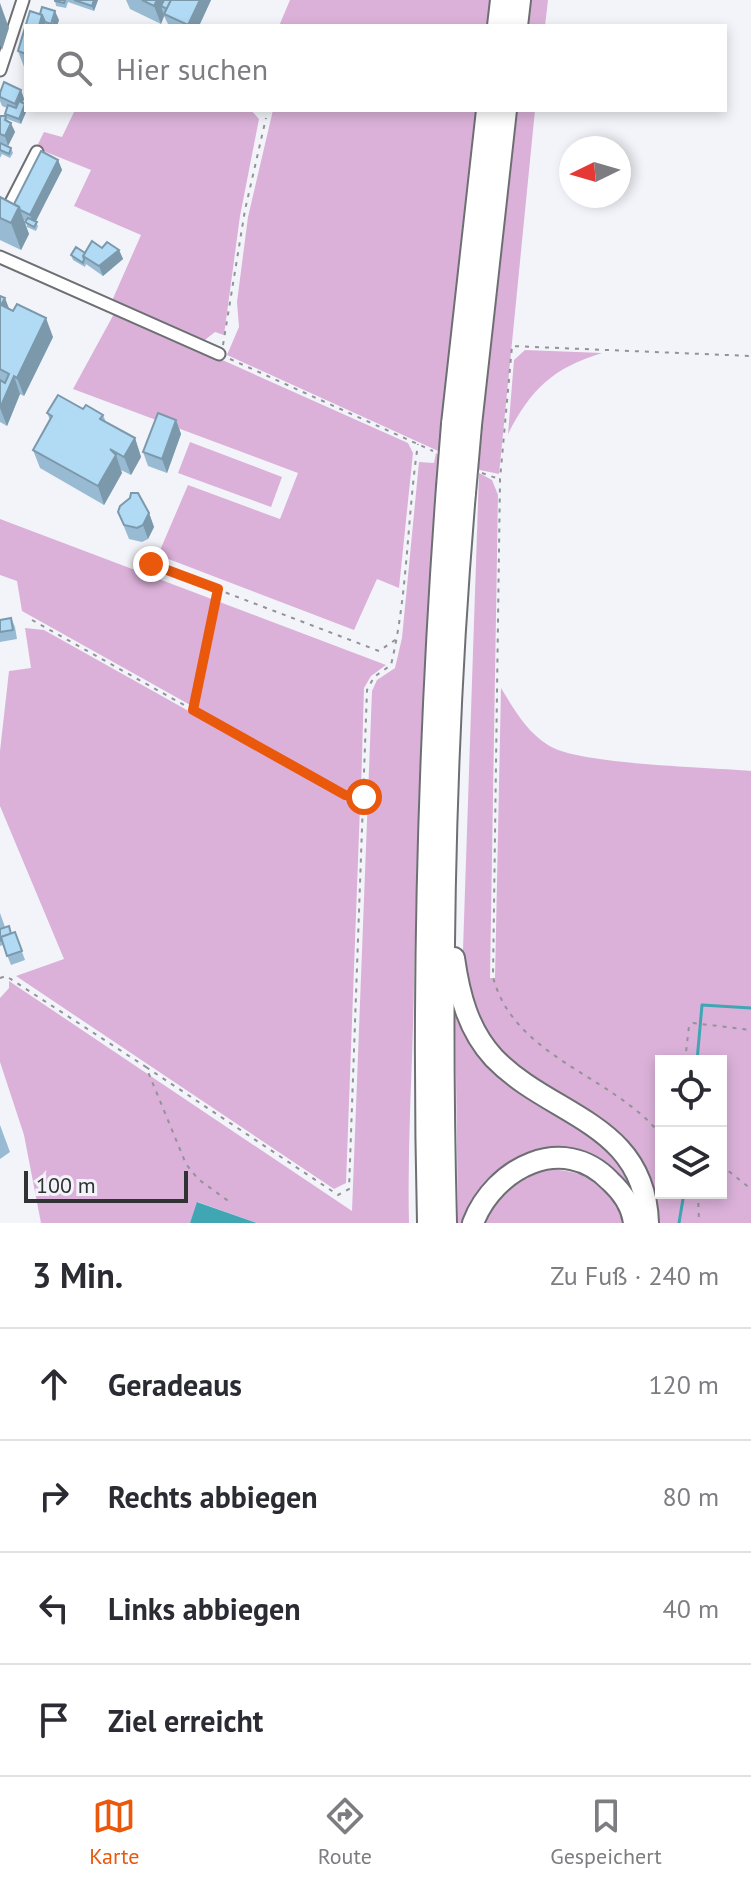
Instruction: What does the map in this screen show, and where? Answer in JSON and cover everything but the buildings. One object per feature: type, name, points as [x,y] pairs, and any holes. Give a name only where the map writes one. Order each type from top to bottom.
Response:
[{"type":"highway","points":[[498,24],[501,0]]},
{"type":"highway","points":[[517,24],[520,0]]},
{"type":"highway","points":[[428,1223],[425,989],[428,803],[487,112]]},
{"type":"highway","points":[[461,424],[506,112]]},
{"type":"highway","points":[[446,1223],[445,913],[456,490]]},
{"type":"highway","points":[[445,913],[457,981],[477,1035],[508,1071],[614,1141],[631,1161],[642,1183],[648,1223]]},
{"type":"highway","points":[[473,1223],[494,1186],[512,1170],[535,1160],[558,1157],[584,1163],[604,1174],[621,1192],[634,1223]]},
{"type":"street","points":[[0,70],[17,26],[23,0]]},
{"type":"street","points":[[0,21],[17,26]]},
{"type":"street","points":[[0,224],[37,152]]},
{"type":"street","points":[[0,257],[219,354]]},
{"type":"path","points":[[266,118],[245,210],[226,337],[219,354],[433,451]]},
{"type":"path","points":[[655,1128],[640,1112],[525,1033],[501,1000],[493,977],[500,479],[512,346],[751,356]]},
{"type":"path","points":[[0,978],[6,976],[338,1195],[349,1189],[367,690],[374,677],[391,665],[398,638],[408,513],[418,444]]},
{"type":"path","points":[[479,471],[500,479]]},
{"type":"path","points":[[151,564],[379,651],[398,638]]},
{"type":"path","points":[[193,710],[218,589]]},
{"type":"path","points":[[32,620],[345,795],[364,797]]},
{"type":"path","points":[[686,1055],[689,1026],[693,1023],[751,1030]]},
{"type":"path","points":[[146,1067],[186,1164],[198,1179],[231,1203]]},
{"type":"path","points":[[727,1170],[751,1189]]},
{"type":"path","points":[[698,1199],[699,1223]]},
{"type":"shaded area","points":[[290,0],[548,0],[545,24],[280,24]]},
{"type":"shaded area","points":[[74,112],[253,112],[259,119],[240,216],[224,335],[215,332],[201,343],[111,303],[141,235],[74,206],[91,170],[36,148],[44,132],[62,137]]},
{"type":"shaded area","points":[[273,112],[535,112],[499,474],[480,470],[227,355],[239,327],[237,302],[248,217]]},
{"type":"shaded area","points":[[115,312],[408,443],[413,453],[399,588],[377,579],[354,630],[158,555],[188,485],[280,519],[298,473],[73,389]]},
{"type":"shaded area","points":[[525,350],[602,353],[570,366],[545,382],[526,404],[508,434],[514,360]]},
{"type":"shaded area","points":[[190,442],[282,477],[271,507],[178,473]]},
{"type":"shaded area","points":[[436,453],[441,456],[429,587],[419,784],[409,1223],[257,1223],[198,1202],[190,1223],[41,1223],[24,1135],[0,1062],[0,998],[9,988],[9,981],[352,1211],[372,691],[377,680],[395,668],[402,638],[419,462],[434,463]]},
{"type":"shaded area","points":[[479,473],[492,480],[498,495],[490,978],[495,978],[501,688],[533,733],[564,752],[614,761],[751,771],[751,1223],[657,1223],[653,1188],[641,1160],[623,1138],[600,1120],[524,1072],[501,1051],[478,1016],[463,950]]},
{"type":"shaded area","points":[[0,519],[386,665],[371,676],[364,688],[361,791],[344,791],[22,611],[17,581],[0,575]]},
{"type":"shaded area","points":[[25,628],[44,630],[360,807],[346,1183],[334,1189],[16,976],[64,959],[0,806],[0,751],[9,671],[31,668]]},
{"type":"shaded area","points":[[455,998],[473,1037],[610,1142],[644,1207],[611,1174],[535,1156],[468,1223],[458,1223]]},
{"type":"shaded area","points":[[546,1169],[573,1172],[596,1182],[613,1198],[625,1223],[483,1223],[495,1203],[515,1182]]},
{"type":"water","points":[[197,1202],[257,1223],[190,1223]]},
{"type":"waterway","points":[[698,1055],[702,1005],[751,1008]]},
{"type":"waterway","points":[[679,1223],[683,1199]]},
{"type":"route","points":[[151,564],[218,589],[193,710],[345,795],[364,797]]}]
